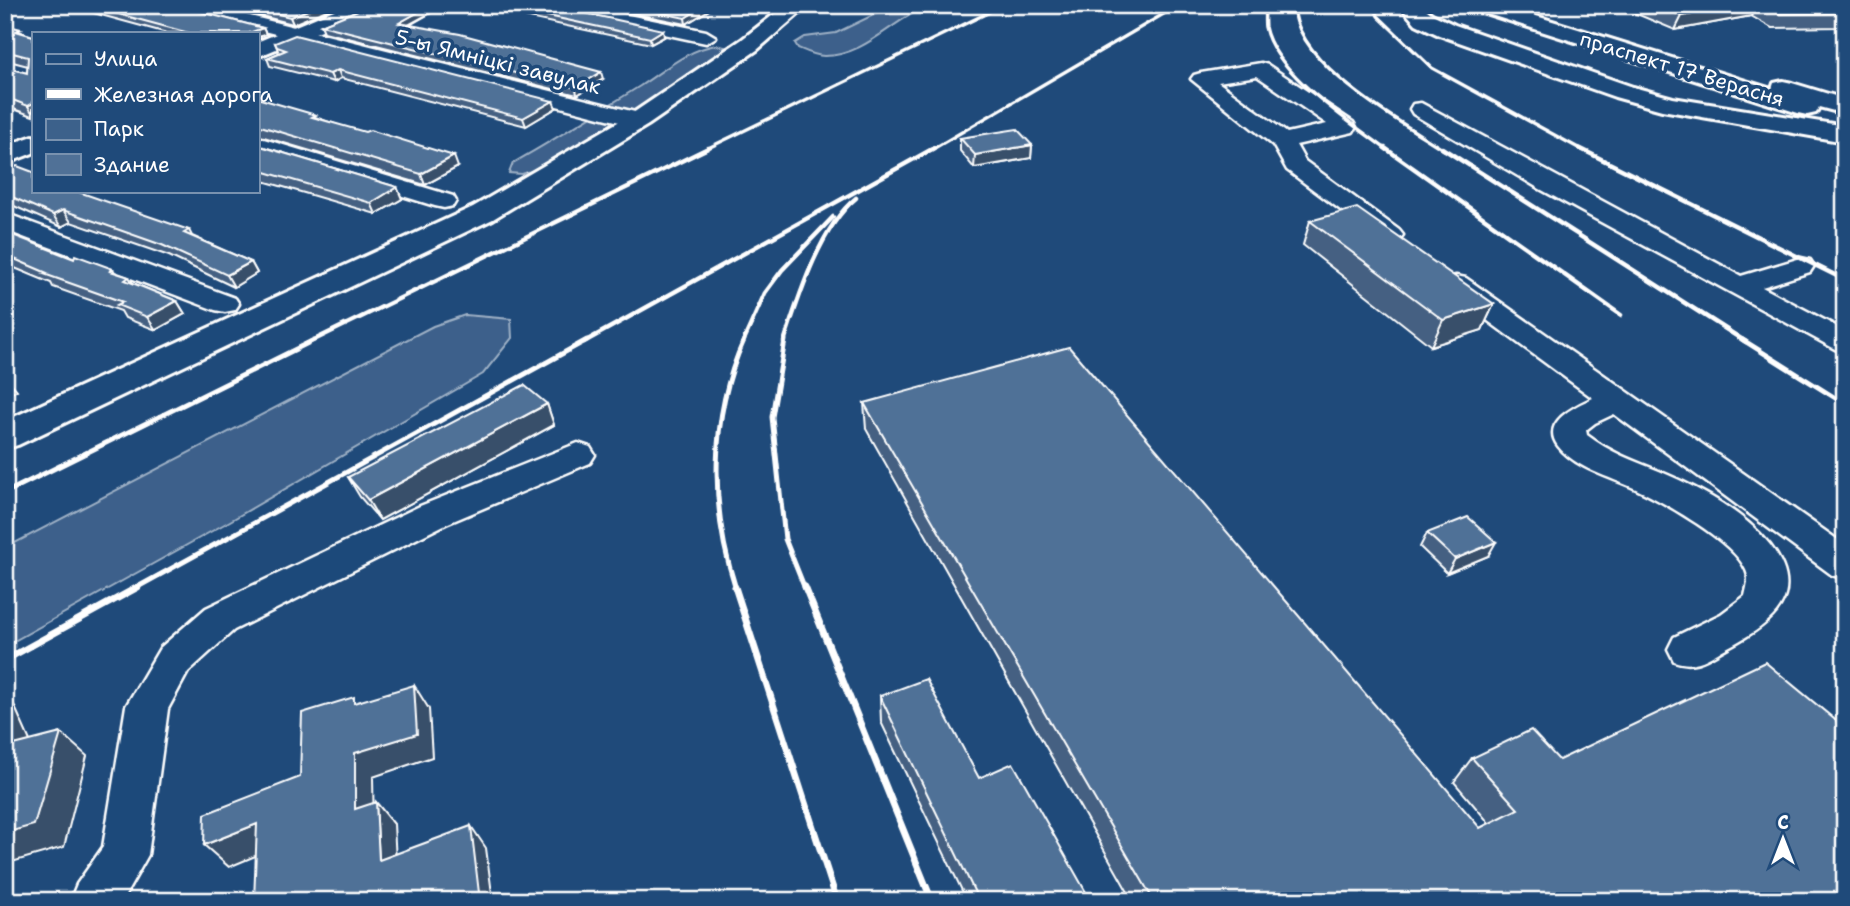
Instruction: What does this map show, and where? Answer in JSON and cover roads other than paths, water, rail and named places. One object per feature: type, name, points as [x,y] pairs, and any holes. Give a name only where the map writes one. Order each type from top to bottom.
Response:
[{"type":"main road","points":[[259,49],[365,5]]},
{"type":"main road","points":[[5,436],[483,213],[639,120],[749,46],[799,5]]},
{"type":"main road","points":[[1409,5],[1424,19],[1447,30],[1624,93],[1671,105],[1845,134]]},
{"type":"main road","name":"праспект 17 Верасня","points":[[1479,5],[1845,120]]},
{"type":"main road","name":"праспект 17 Верасня","points":[[1514,5],[1845,107]]},
{"type":"main road","points":[[5,156],[32,144]]},
{"type":"street","name":"5-ы Ямніцкі завулак","points":[[183,5],[639,120]]},
{"type":"street","points":[[552,5],[706,37]]},
{"type":"street","points":[[1283,141],[1345,127],[1261,69],[1201,79],[1283,141],[1294,165],[1615,401],[1845,565]]},
{"type":"street","points":[[1421,109],[1549,184],[1845,343]]},
{"type":"street","points":[[259,145],[444,201]]},
{"type":"street","points":[[5,221],[225,304]]},
{"type":"street","points":[[1737,286],[1801,265]]},
{"type":"street","points":[[1615,401],[1584,415],[1570,428],[1571,440],[1588,455],[1671,491],[1722,524],[1756,552],[1767,575],[1763,604],[1735,625],[1688,649]]},
{"type":"street","points":[[94,901],[125,855],[147,706],[174,660],[220,620],[433,515],[578,455]]},
{"type":"railway","points":[[704,150],[1004,5]]},
{"type":"railway","points":[[931,150],[1179,5]]},
{"type":"railway","points":[[1265,5],[1265,27],[1271,44],[1283,62],[1316,96],[1387,150]]},
{"type":"railway","points":[[1294,5],[1299,27],[1311,48],[1330,69],[1377,107],[1444,150]]},
{"type":"railway","points":[[1374,5],[1378,16],[1432,68],[1582,150]]},
{"type":"railway","points":[[310,342],[708,148]]},
{"type":"railway","points":[[584,342],[934,148]]},
{"type":"railway","points":[[1385,148],[1621,315]]},
{"type":"railway","points":[[1442,148],[1746,342]]},
{"type":"railway","points":[[1579,148],[1845,280]]},
{"type":"railway","points":[[784,342],[803,285],[821,245],[843,211],[856,198]]},
{"type":"railway","points":[[743,342],[765,293],[782,270],[833,217]]},
{"type":"railway","points":[[5,493],[314,340]]},
{"type":"railway","points":[[134,589],[587,340]]},
{"type":"railway","points":[[736,589],[721,527],[717,463],[724,400],[744,340]]},
{"type":"railway","points":[[785,340],[772,417],[785,539],[805,589]]},
{"type":"railway","points":[[1743,340],[1845,404]]},
{"type":"railway","points":[[5,660],[138,587]]},
{"type":"railway","points":[[735,587],[837,901]]},
{"type":"railway","points":[[805,587],[932,901]]}]
